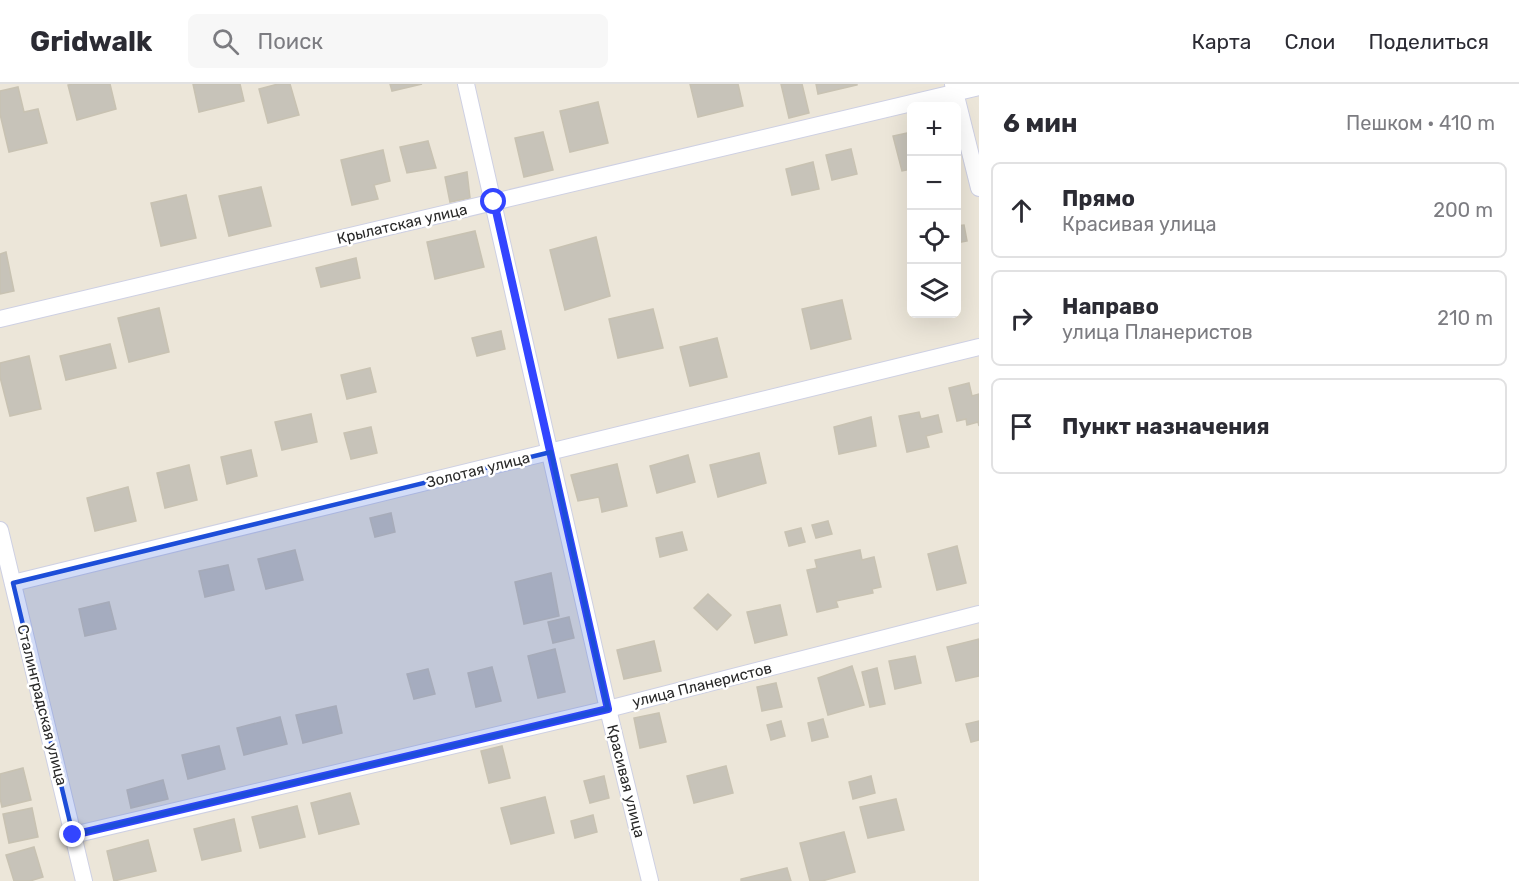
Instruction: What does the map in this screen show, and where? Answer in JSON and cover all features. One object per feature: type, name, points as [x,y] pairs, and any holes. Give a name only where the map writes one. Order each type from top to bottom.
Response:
[{"type":"street","name":"Красивая улица","points":[[466,84],[608,709],[650,881]]},
{"type":"street","name":"Крылатская улица","points":[[0,319],[494,202],[954,88],[979,87]]},
{"type":"street","points":[[954,88],[979,188]]},
{"type":"street","name":"Золотая улица","points":[[13,583],[979,347]]},
{"type":"street","name":"Сталинградская улица","points":[[0,530],[84,881]]},
{"type":"street","name":"улица Планеристов","points":[[73,835],[608,709],[979,614]]},
{"type":"highlighted area","points":[[551,452],[608,709],[73,835],[13,583]]},
{"type":"building","points":[[110,84],[116,109],[77,120],[68,85]]},
{"type":"building","points":[[193,84],[240,84],[244,101],[199,112]]},
{"type":"building","points":[[278,84],[290,84],[299,115],[268,123],[259,89]]},
{"type":"building","points":[[390,84],[422,84],[392,91]]},
{"type":"building","points":[[690,84],[738,84],[743,106],[698,117]]},
{"type":"building","points":[[781,84],[802,84],[809,113],[789,118]]},
{"type":"building","points":[[816,84],[857,84],[857,85],[818,94]]},
{"type":"building","points":[[18,87],[24,112],[38,109],[47,143],[9,152],[0,114],[0,91]]},
{"type":"building","points":[[598,102],[608,143],[570,152],[560,111]]},
{"type":"building","points":[[543,132],[553,170],[524,177],[515,138]]},
{"type":"building","points":[[907,133],[907,170],[902,171],[893,136]]},
{"type":"building","points":[[428,141],[436,168],[407,173],[400,147]]},
{"type":"building","points":[[851,149],[857,174],[832,180],[826,155]]},
{"type":"building","points":[[383,150],[390,181],[374,185],[378,199],[352,205],[341,160]]},
{"type":"building","points":[[813,162],[819,189],[792,195],[786,169]]},
{"type":"building","points":[[467,172],[470,198],[450,202],[445,177]]},
{"type":"building","points":[[261,187],[271,226],[229,236],[219,196]]},
{"type":"building","points":[[186,195],[196,238],[161,246],[151,203]]},
{"type":"building","points":[[961,225],[964,225],[967,241],[961,242]]},
{"type":"building","points":[[475,231],[484,267],[435,279],[427,242]]},
{"type":"building","points":[[596,237],[610,296],[565,310],[550,250]]},
{"type":"building","points":[[6,252],[14,291],[0,294],[0,254]]},
{"type":"building","points":[[356,258],[360,278],[321,287],[316,268]]},
{"type":"building","points":[[842,300],[851,339],[811,349],[802,309]]},
{"type":"building","points":[[159,308],[169,352],[129,362],[118,318]]},
{"type":"building","points":[[653,309],[663,348],[618,358],[609,319]]},
{"type":"building","points":[[501,331],[505,349],[477,356],[472,338]]},
{"type":"building","points":[[717,338],[727,377],[690,386],[680,347]]},
{"type":"building","points":[[110,344],[116,368],[66,380],[60,356]]},
{"type":"building","points":[[29,356],[41,409],[10,416],[0,377],[0,363]]},
{"type":"building","points":[[370,368],[376,392],[347,399],[341,375]]},
{"type":"building","points":[[969,383],[972,396],[979,394],[979,426],[978,422],[967,425],[966,419],[957,421],[949,388]]},
{"type":"building","points":[[919,412],[921,419],[938,415],[942,432],[926,436],[929,447],[907,452],[899,416]]},
{"type":"building","points":[[311,414],[317,442],[282,450],[275,422]]},
{"type":"building","points":[[871,417],[876,446],[839,454],[834,427]]},
{"type":"building","points":[[371,427],[377,453],[351,459],[344,433]]},
{"type":"building","points":[[251,450],[257,476],[227,484],[221,457]]},
{"type":"building","points":[[759,453],[766,483],[718,497],[710,465]]},
{"type":"building","points":[[688,455],[695,482],[657,493],[650,466]]},
{"type":"building","points":[[617,464],[627,506],[602,512],[599,497],[578,501],[571,475]]},
{"type":"building","points":[[189,465],[197,500],[165,508],[157,473]]},
{"type":"building","points":[[128,487],[136,521],[95,531],[87,498]]},
{"type":"building","points":[[391,513],[395,532],[375,537],[370,518]]},
{"type":"building","points":[[828,521],[832,534],[816,538],[812,525]]},
{"type":"building","points":[[801,528],[805,542],[789,546],[785,532]]},
{"type":"building","points":[[682,532],[687,550],[660,557],[656,538]]},
{"type":"building","points":[[957,546],[966,583],[937,590],[928,554]]},
{"type":"building","points":[[295,550],[303,580],[266,589],[258,559]]},
{"type":"building","points":[[860,550],[862,560],[874,557],[881,587],[872,589],[873,593],[836,601],[838,607],[817,612],[807,570],[817,568],[815,560]]},
{"type":"building","points":[[228,565],[234,590],[205,597],[199,571]]},
{"type":"building","points":[[551,573],[559,616],[524,624],[515,582]]},
{"type":"building","points":[[708,594],[731,615],[717,630],[694,608]]},
{"type":"building","points":[[109,602],[116,629],[85,636],[79,609]]},
{"type":"building","points":[[780,605],[787,635],[755,643],[747,612]]},
{"type":"building","points":[[569,617],[574,638],[553,643],[548,622]]},
{"type":"building","points":[[979,639],[979,676],[956,681],[947,647]]},
{"type":"building","points":[[654,641],[661,671],[624,679],[617,650]]},
{"type":"building","points":[[555,649],[565,692],[538,698],[528,656]]},
{"type":"building","points":[[915,656],[921,683],[895,689],[889,661]]},
{"type":"building","points":[[852,666],[864,705],[828,715],[818,678]]},
{"type":"building","points":[[492,667],[501,701],[476,707],[468,673]]},
{"type":"building","points":[[877,668],[885,704],[870,707],[862,672]]},
{"type":"building","points":[[428,669],[435,694],[414,699],[407,674]]},
{"type":"building","points":[[776,683],[782,707],[762,711],[757,687]]},
{"type":"building","points":[[336,706],[342,733],[303,743],[296,715]]},
{"type":"building","points":[[659,713],[666,742],[640,748],[634,718]]},
{"type":"building","points":[[280,717],[287,744],[244,755],[237,728]]},
{"type":"building","points":[[823,719],[828,737],[812,741],[808,723]]},
{"type":"building","points":[[781,721],[785,736],[771,740],[767,725]]},
{"type":"building","points":[[979,721],[979,740],[971,742],[966,724]]},
{"type":"building","points":[[219,746],[225,769],[188,779],[182,755]]},
{"type":"building","points":[[502,746],[510,778],[489,783],[481,751]]},
{"type":"building","points":[[726,766],[733,793],[694,803],[687,776]]},
{"type":"building","points":[[23,768],[31,800],[2,807],[0,774]]},
{"type":"building","points":[[604,776],[609,798],[590,803],[584,781]]},
{"type":"building","points":[[871,776],[875,793],[853,799],[849,782]]},
{"type":"building","points":[[163,780],[168,799],[131,808],[127,790]]},
{"type":"building","points":[[350,793],[359,824],[319,834],[311,803]]},
{"type":"building","points":[[545,797],[554,833],[511,844],[501,808]]},
{"type":"building","points":[[896,799],[904,830],[868,838],[860,807]]},
{"type":"building","points":[[297,806],[305,837],[260,848],[252,817]]},
{"type":"building","points":[[32,808],[38,837],[9,843],[3,814]]},
{"type":"building","points":[[593,815],[597,832],[575,838],[571,821]]},
{"type":"building","points":[[234,819],[241,851],[202,860],[194,829]]},
{"type":"building","points":[[844,832],[855,872],[822,881],[810,881],[800,843]]},
{"type":"building","points":[[148,840],[156,871],[114,881],[107,851]]},
{"type":"building","points":[[34,847],[43,877],[30,881],[14,881],[6,855]]},
{"type":"building","points":[[787,868],[791,881],[741,881],[741,879]]},
{"type":"route","points":[[73,835],[608,709],[494,202]]}]
